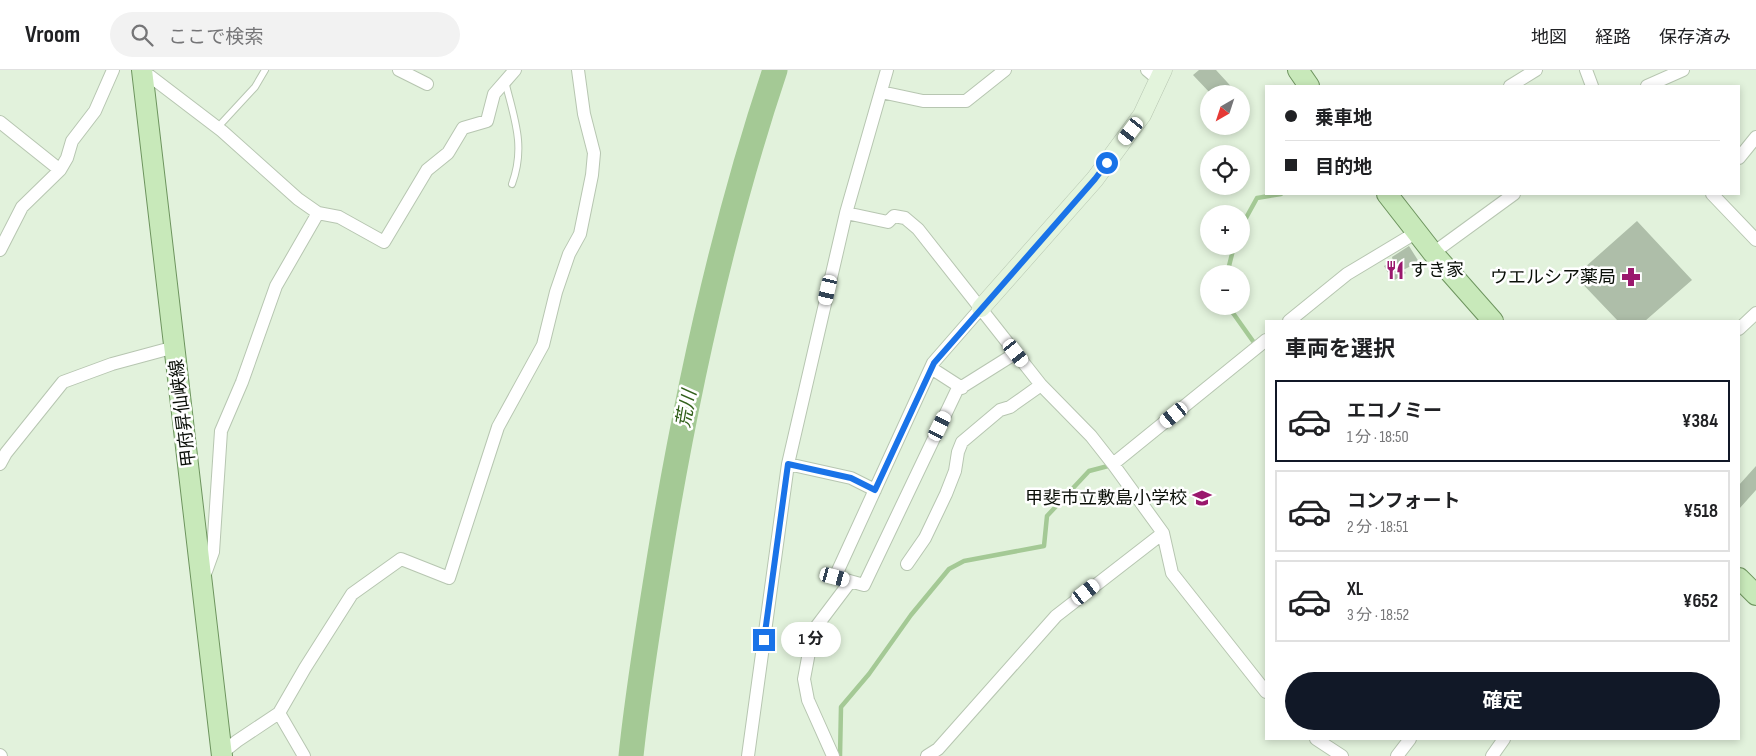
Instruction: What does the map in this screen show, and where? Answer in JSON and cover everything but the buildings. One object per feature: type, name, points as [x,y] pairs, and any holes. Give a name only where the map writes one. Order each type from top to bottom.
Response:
[{"type":"main road","name":"甲府昇仙峡線","points":[[142,70],[222,754]]},
{"type":"main road","points":[[1298,70],[1308,85]]},
{"type":"main road","points":[[1389,195],[1434,253],[1492,320]]},
{"type":"main road","points":[[1740,579],[1756,595]]},
{"type":"street","points":[[0,250],[22,207],[60,170],[67,158],[72,141],[95,111],[114,70]]},
{"type":"street","points":[[142,70],[218,127],[298,199],[318,212],[339,217],[384,242],[427,170],[448,154],[463,128],[487,121],[494,94],[515,70]]},
{"type":"street","points":[[399,70],[427,84]]},
{"type":"street","points":[[222,754],[237,741],[280,714],[305,668],[352,594],[401,559],[448,578],[498,427],[543,345],[556,292],[569,254],[580,234],[592,175],[594,153],[584,114],[578,70]]},
{"type":"street","points":[[748,756],[788,464],[846,212],[887,70]]},
{"type":"street","points":[[881,92],[923,102],[966,100],[1005,70]]},
{"type":"street","points":[[1512,85],[1536,70]]},
{"type":"street","points":[[1586,70],[1592,85]]},
{"type":"street","points":[[1649,85],[1683,70]]},
{"type":"street","points":[[1016,353],[957,390],[864,586],[835,577],[934,363],[1095,179],[1142,115],[1156,73]]},
{"type":"street","points":[[0,122],[60,170]]},
{"type":"street","points":[[1740,157],[1756,137]]},
{"type":"street","points":[[1434,253],[1513,195]]},
{"type":"street","points":[[1713,195],[1756,240]]},
{"type":"street","points":[[202,583],[213,552],[221,430],[242,382],[276,286],[318,212]]},
{"type":"street","points":[[846,212],[888,222],[894,216],[905,218],[918,229],[1042,384],[1092,436],[1163,533],[1172,573],[1265,691]]},
{"type":"street","points":[[1290,320],[1347,274],[1418,232]]},
{"type":"street","points":[[1740,328],[1756,313]]},
{"type":"street","points":[[1113,464],[1265,341]]},
{"type":"street","points":[[0,464],[6,453],[63,382],[112,364],[175,347]]},
{"type":"street","points":[[931,368],[962,388]]},
{"type":"street","points":[[907,564],[925,538],[946,494],[955,471],[958,452],[962,442],[1000,410],[1010,407],[1042,384]]},
{"type":"street","points":[[788,464],[851,478],[875,490]]},
{"type":"street","points":[[927,756],[938,749],[1056,616],[1163,533]]},
{"type":"street","points":[[833,756],[808,700],[804,680],[813,631],[850,582]]},
{"type":"street","points":[[280,714],[304,756]]},
{"type":"street","points":[[1318,740],[1342,756]]},
{"type":"street","points":[[1397,756],[1409,740]]},
{"type":"street","points":[[1492,756],[1503,740]]},
{"type":"lane","points":[[218,127],[255,87],[266,70]]},
{"type":"lane","points":[[505,80],[517,129],[520,151],[518,168],[512,184]]},
{"type":"waterway","name":"荒川","points":[[631,756],[640,680],[660,554],[694,370],[738,189],[775,70]]},
{"type":"waterway","points":[[1250,211],[1257,198],[1275,195]]},
{"type":"waterway","points":[[1229,265],[1232,255]]},
{"type":"waterway","points":[[1234,315],[1255,344],[1253,346]]},
{"type":"waterway","points":[[840,756],[841,707],[869,674],[911,615],[949,569],[964,561],[1044,546],[1047,516],[1089,471],[1112,465]]},
{"type":"place","name":"すき家","points":[[1395,270]]},
{"type":"place","name":"ウエルシア薬局","points":[[1631,277]]},
{"type":"place","name":"甲斐市立敷島小学校","points":[[1202,498]]},
{"type":"route","points":[[764,640],[788,464],[851,478],[875,490],[934,363],[1107,163]]}]
